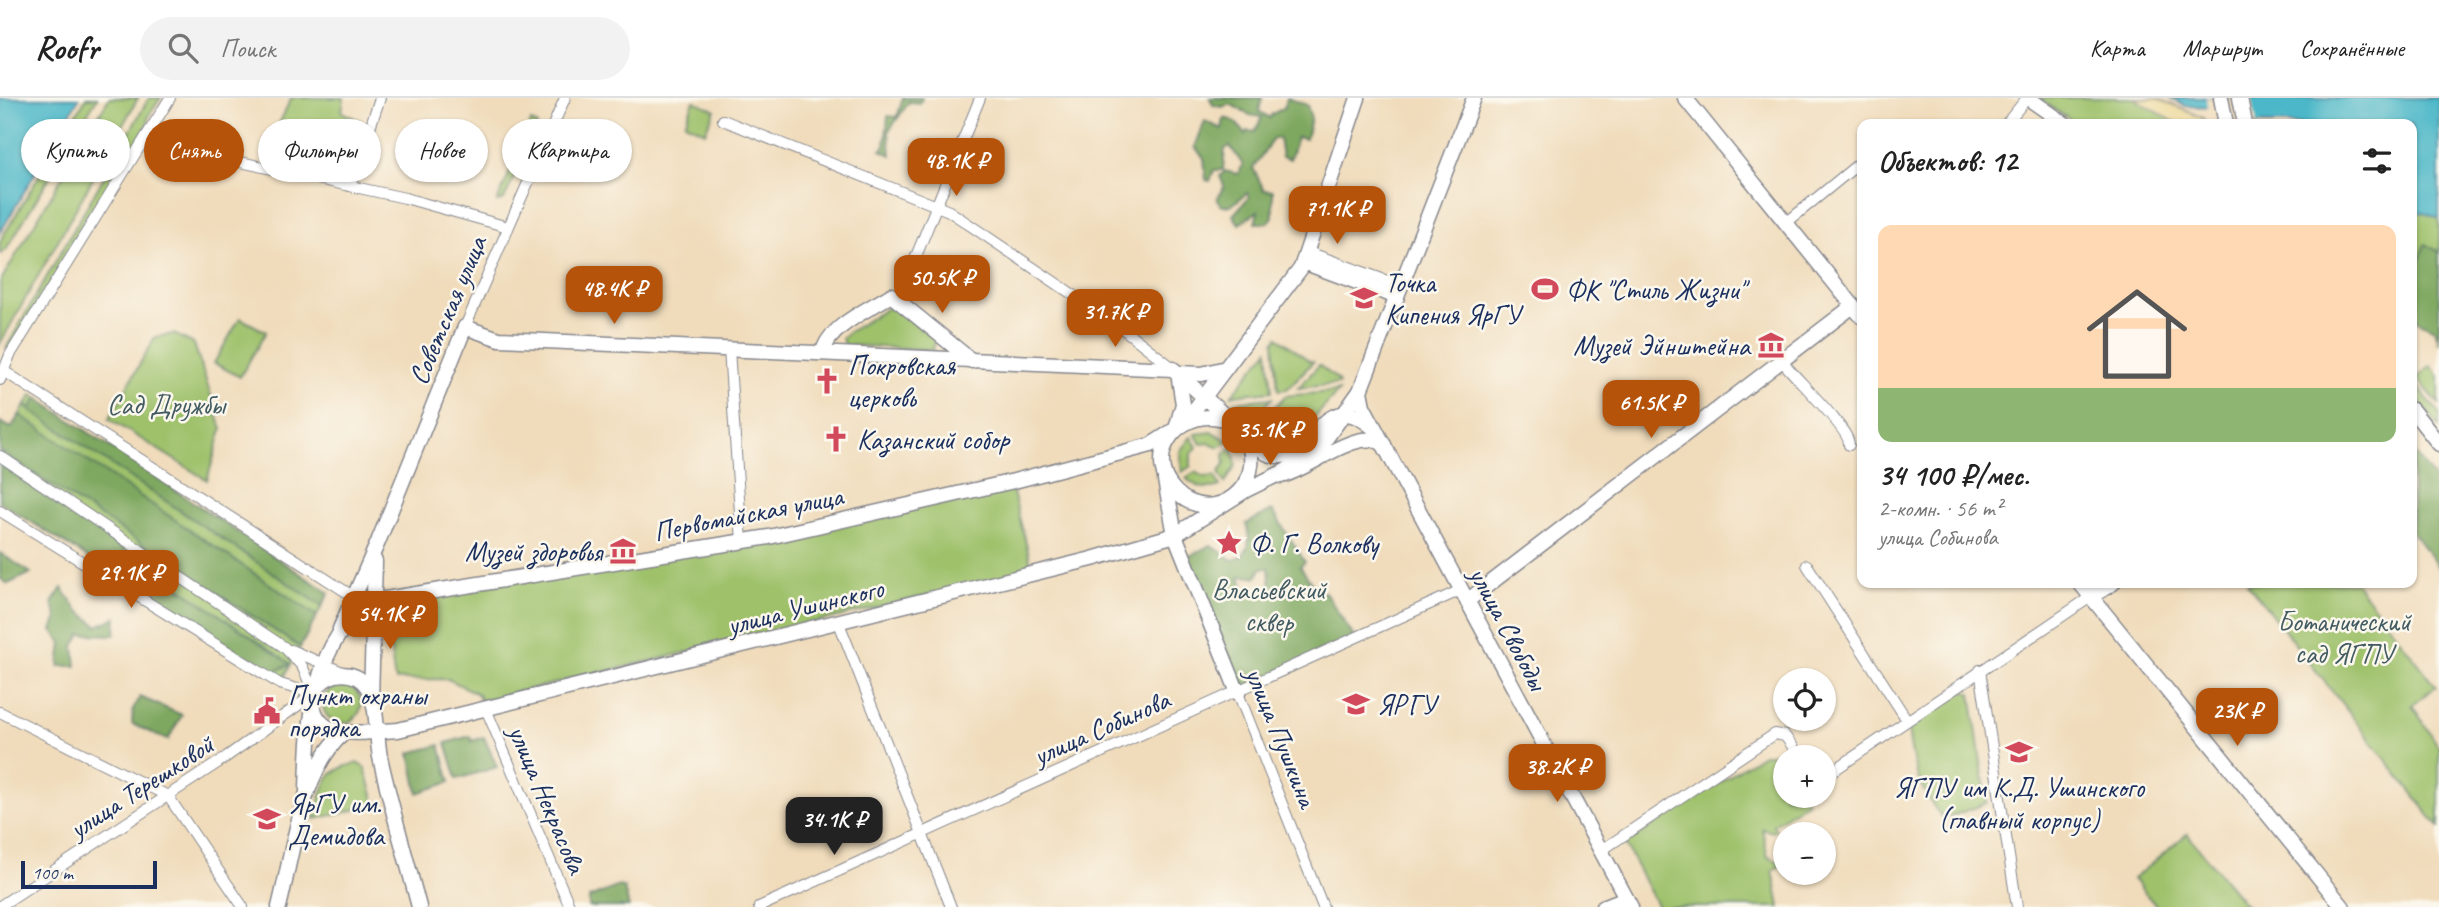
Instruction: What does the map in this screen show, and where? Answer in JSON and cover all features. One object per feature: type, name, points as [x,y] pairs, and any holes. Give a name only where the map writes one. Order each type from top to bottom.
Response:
[{"type":"main road","name":"Первомайская улица","points":[[373,601],[742,542],[888,511],[1151,445],[1176,429],[1206,396],[1306,257],[1358,98]]},
{"type":"main road","points":[[1275,477],[1317,447],[1347,412],[1360,391],[1474,98]]},
{"type":"main road","points":[[1685,98],[1857,306]]},
{"type":"main road","points":[[2028,98],[2058,119]]},
{"type":"main road","points":[[2221,98],[2225,119]]},
{"type":"main road","points":[[2240,98],[2244,119]]},
{"type":"main road","points":[[1306,257],[1399,291]]},
{"type":"main road","points":[[823,353],[825,342],[834,333],[895,298],[972,361]]},
{"type":"main road","name":"улица Собинова","points":[[1464,595],[1782,361],[1857,309]]},
{"type":"main road","points":[[465,327],[499,339],[823,353],[1202,374],[1226,368]]},
{"type":"main road","name":"Советская улица","points":[[307,790],[315,695],[324,665],[379,542],[465,327]]},
{"type":"main road","points":[[928,359],[941,350],[942,341],[937,332]]},
{"type":"main road","points":[[1176,371],[1266,453],[1280,457],[1295,452],[1326,420],[1347,412]]},
{"type":"main road","points":[[1176,371],[1183,404],[1176,429],[1166,445],[1163,463],[1169,483],[1193,503],[1214,505],[1275,477],[1302,469],[1363,438],[1374,438],[1384,444]]},
{"type":"main road","name":"улица Свободы","points":[[1360,391],[1363,407],[1464,595],[1602,850],[1634,900]]},
{"type":"main road","name":"улица Свободы","points":[[1347,412],[1362,418],[1375,429]]},
{"type":"main road","points":[[1176,429],[1189,420],[1204,416],[1220,417],[1238,427],[1250,447],[1252,465],[1247,482],[1234,497]]},
{"type":"main road","points":[[2417,416],[2439,444]]},
{"type":"main road","name":"улица Пушкина","points":[[1163,463],[1175,535],[1238,693]]},
{"type":"main road","name":"улица Ушинского","points":[[349,732],[398,730],[839,623],[1175,535],[1234,497]]},
{"type":"main road","name":"Советская улица","points":[[379,542],[373,601],[372,702],[381,758],[419,907]]},
{"type":"main road","points":[[2084,588],[2343,907]]},
{"type":"main road","points":[[2092,597],[2106,588]]},
{"type":"main road","points":[[337,637],[373,601]]},
{"type":"main road","points":[[279,907],[307,790],[320,759],[349,732],[368,717],[372,702],[364,683],[349,675],[331,676],[315,695],[321,723],[331,730],[349,732],[365,740],[381,758],[388,738],[398,730]]},
{"type":"main road","points":[[1603,907],[1634,900]]},
{"type":"street","points":[[158,119],[170,98]]},
{"type":"street","points":[[350,186],[380,98]]},
{"type":"street","name":"Советская улица","points":[[465,327],[565,98]]},
{"type":"street","points":[[895,298],[904,287],[980,98]]},
{"type":"street","points":[[2010,119],[2028,98]]},
{"type":"street","points":[[723,120],[949,211],[1118,325],[1176,371]]},
{"type":"street","points":[[1,375],[144,142]]},
{"type":"street","points":[[244,163],[350,186],[508,228]]},
{"type":"street","points":[[1786,223],[1857,165]]},
{"type":"street","points":[[729,349],[742,542]]},
{"type":"street","points":[[1782,361],[1815,401],[1842,425],[1848,435],[1849,445]]},
{"type":"street","name":"Первомайская улица","points":[[1,375],[354,597],[373,601]]},
{"type":"street","points":[[0,456],[284,647],[349,675]]},
{"type":"street","points":[[0,511],[280,684],[315,695]]},
{"type":"street","points":[[1807,565],[1907,720]]},
{"type":"street","name":"улица Собинова","points":[[758,907],[1464,595]]},
{"type":"street","points":[[1836,768],[2092,597]]},
{"type":"street","points":[[839,623],[951,907]]},
{"type":"street","points":[[284,647],[302,666],[315,695]]},
{"type":"street","points":[[1980,670],[2017,907]]},
{"type":"street","name":"улица Пушкина","points":[[1238,693],[1324,907]]},
{"type":"street","name":"улица Терешковой","points":[[0,906],[168,796],[315,695]]},
{"type":"street","name":"улица Некрасова","points":[[485,709],[570,907]]},
{"type":"street","points":[[0,712],[168,796],[243,907]]},
{"type":"street","points":[[1602,850],[1775,734],[1785,736],[1792,745]]},
{"type":"green space","points":[[86,98],[97,98],[84,119],[73,119]]},
{"type":"green space","points":[[109,98],[138,98],[126,119],[97,119]]},
{"type":"green space","points":[[149,98],[161,98],[149,119],[144,119],[144,132],[130,154],[130,131]]},
{"type":"green space","points":[[291,98],[344,98],[342,112],[357,119],[282,119]]},
{"type":"green space","points":[[903,98],[922,98],[920,103],[909,102],[889,131],[891,155],[881,150],[885,146],[888,116],[897,117]]},
{"type":"green space","points":[[1210,98],[1262,98],[1259,111],[1270,118],[1284,108],[1287,98],[1307,105],[1311,118],[1306,139],[1297,137],[1290,159],[1282,157],[1279,139],[1273,139],[1253,168],[1264,190],[1273,191],[1273,217],[1268,223],[1255,223],[1258,211],[1239,224],[1233,215],[1249,197],[1247,193],[1232,205],[1222,206],[1217,199],[1224,186],[1220,176],[1225,171],[1238,174],[1243,165],[1230,146],[1225,149],[1223,170],[1214,170],[1210,181],[1206,180],[1204,158],[1195,147],[1205,121],[1222,129],[1224,118],[1234,121],[1246,134],[1248,131],[1255,132],[1262,117],[1250,115],[1230,104],[1222,107],[1213,105]]},
{"type":"green space","points":[[2039,98],[2134,98],[2170,119],[2069,119]]},
{"type":"green space","points":[[694,101],[715,110],[705,132],[685,123]]},
{"type":"green space","points":[[35,182],[47,182],[6,250],[0,254],[0,241]]},
{"type":"green space","points":[[59,182],[91,182],[0,344],[0,282]]},
{"type":"green space","points":[[101,182],[113,182],[10,350],[6,348]]},
{"type":"green space","points":[[506,182],[512,182],[504,200],[497,202]]},
{"type":"green space","points":[[2417,209],[2439,218],[2439,252],[2418,264]]},
{"type":"green space","points":[[2425,244],[2439,252],[2439,343],[2435,329],[2417,320],[2418,263]]},
{"type":"green space","points":[[891,306],[935,339],[933,350],[844,345],[842,338],[847,333]]},
{"type":"green space","points":[[240,318],[266,332],[240,377],[214,363]]},
{"type":"green space","name":"Сад Дружбы","points":[[174,334],[194,344],[222,429],[207,480],[109,419],[155,337]]},
{"type":"green space","points":[[1278,337],[1311,362],[1314,361],[1287,389],[1278,390],[1274,342]]},
{"type":"green space","points":[[1268,350],[1272,391],[1232,395]]},
{"type":"green space","points":[[1319,365],[1338,380],[1339,384],[1298,388]]},
{"type":"green space","points":[[2431,366],[2439,376],[2439,404],[2417,378]]},
{"type":"green space","points":[[2417,386],[2439,413],[2439,427],[2417,398]]},
{"type":"green space","points":[[1339,391],[1287,447],[1279,445],[1257,425],[1285,396]]},
{"type":"green space","points":[[32,395],[329,593],[282,681],[0,502],[0,422],[11,428]]},
{"type":"green space","points":[[37,398],[329,593],[322,606],[24,406],[32,407]]},
{"type":"green space","points":[[1272,398],[1252,420],[1234,402]]},
{"type":"green space","points":[[20,415],[317,616],[300,647],[0,451],[0,422],[11,428]]},
{"type":"green space","points":[[1212,432],[1229,441],[1219,447],[1210,443],[1201,444],[1195,434]]},
{"type":"green space","points":[[1191,437],[1197,447],[1191,455],[1191,466],[1182,472],[1180,451]]},
{"type":"green space","points":[[1233,447],[1236,465],[1225,483],[1219,473],[1225,463],[1224,454]]},
{"type":"green space","points":[[2417,456],[2439,484],[2439,568],[2417,539]]},
{"type":"green space","points":[[0,465],[291,664],[271,673],[0,502]]},
{"type":"green space","points":[[1195,472],[1205,477],[1215,476],[1220,486],[1202,488],[1194,484],[1186,478]]},
{"type":"green space","points":[[1011,485],[1033,571],[480,701],[478,694],[448,679],[396,680],[394,675],[385,610],[389,601],[743,544]]},
{"type":"green space","name":"Власьевский сквер","points":[[1272,510],[1305,562],[1300,566],[1319,594],[1325,592],[1354,637],[1238,690],[1185,558],[1211,545],[1232,560],[1242,556],[1248,546],[1246,524]],"holes":[[[1261,568],[1269,568],[1271,591],[1246,595],[1240,576],[1257,577]]]},
{"type":"green space","points":[[0,553],[31,573],[8,584],[0,578]]},
{"type":"green space","points":[[62,588],[78,610],[98,626],[116,617],[115,635],[81,634],[74,646],[76,666],[59,666],[62,643],[52,630],[57,617],[52,603]]},
{"type":"green space","name":"Ботанический сад ЯГПУ","points":[[2251,588],[2360,588],[2436,686],[2412,705],[2439,747],[2439,827]]},
{"type":"green space","points":[[342,685],[355,691],[361,704],[355,717],[342,723],[329,717],[323,704],[329,691]]},
{"type":"green space","points":[[1962,691],[1971,693],[1987,803],[1944,819],[1928,798],[1918,777],[1908,729]]},
{"type":"green space","points":[[140,697],[182,715],[168,740],[132,724],[133,709]]},
{"type":"green space","points":[[470,736],[472,741],[484,737],[497,767],[457,779],[446,743]]},
{"type":"green space","points":[[440,745],[450,782],[418,793],[410,753]]},
{"type":"green space","points":[[1763,754],[1773,754],[1773,808],[1798,808],[1777,822],[1773,822],[1773,832],[1762,829],[1768,857],[1773,859],[1773,885],[1776,885],[1780,907],[1658,907],[1625,844]]},
{"type":"green space","points":[[357,763],[365,768],[376,805],[315,819],[323,789],[330,776],[345,766]]},
{"type":"green space","points":[[2187,834],[2247,907],[2157,907],[2133,879]]},
{"type":"green space","points":[[619,886],[624,888],[629,907],[589,907],[589,898]]},
{"type":"sand","points":[[2134,98],[2156,98],[2203,119],[2170,119]]},
{"type":"water","points":[[0,98],[79,98],[67,119],[21,119],[21,182],[30,182],[0,233]]},
{"type":"water","points":[[2170,98],[2439,98],[2439,218],[2417,211],[2417,119],[2241,119],[2221,107],[2185,106]]},
{"type":"pier","points":[[2206,98],[2252,98],[2256,119],[2235,119],[2220,110],[2208,110]]},
{"type":"place","name":"ФК \"Стиль Жизни\"","points":[[1545,289]]},
{"type":"place","name":"Точка Кипения ЯрГУ","points":[[1364,298]]},
{"type":"place","name":"Музей Эйнштейна","points":[[1771,345]]},
{"type":"place","name":"Покровская церковь","points":[[827,381]]},
{"type":"place","name":"Казанский собор","points":[[836,439]]},
{"type":"place","name":"Ф. Г. Волкову","points":[[1229,543]]},
{"type":"place","name":"Музей здоровья","points":[[623,551]]},
{"type":"place","name":"ЯРГУ","points":[[1356,704]]},
{"type":"place","name":"Пункт охраны порядка","points":[[267,711]]},
{"type":"place","name":"ЯГПУ им К.Д. Ушинского (главный корпус)","points":[[2019,752]]},
{"type":"place","name":"ЯрГУ им. Демидова","points":[[267,819]]}]
